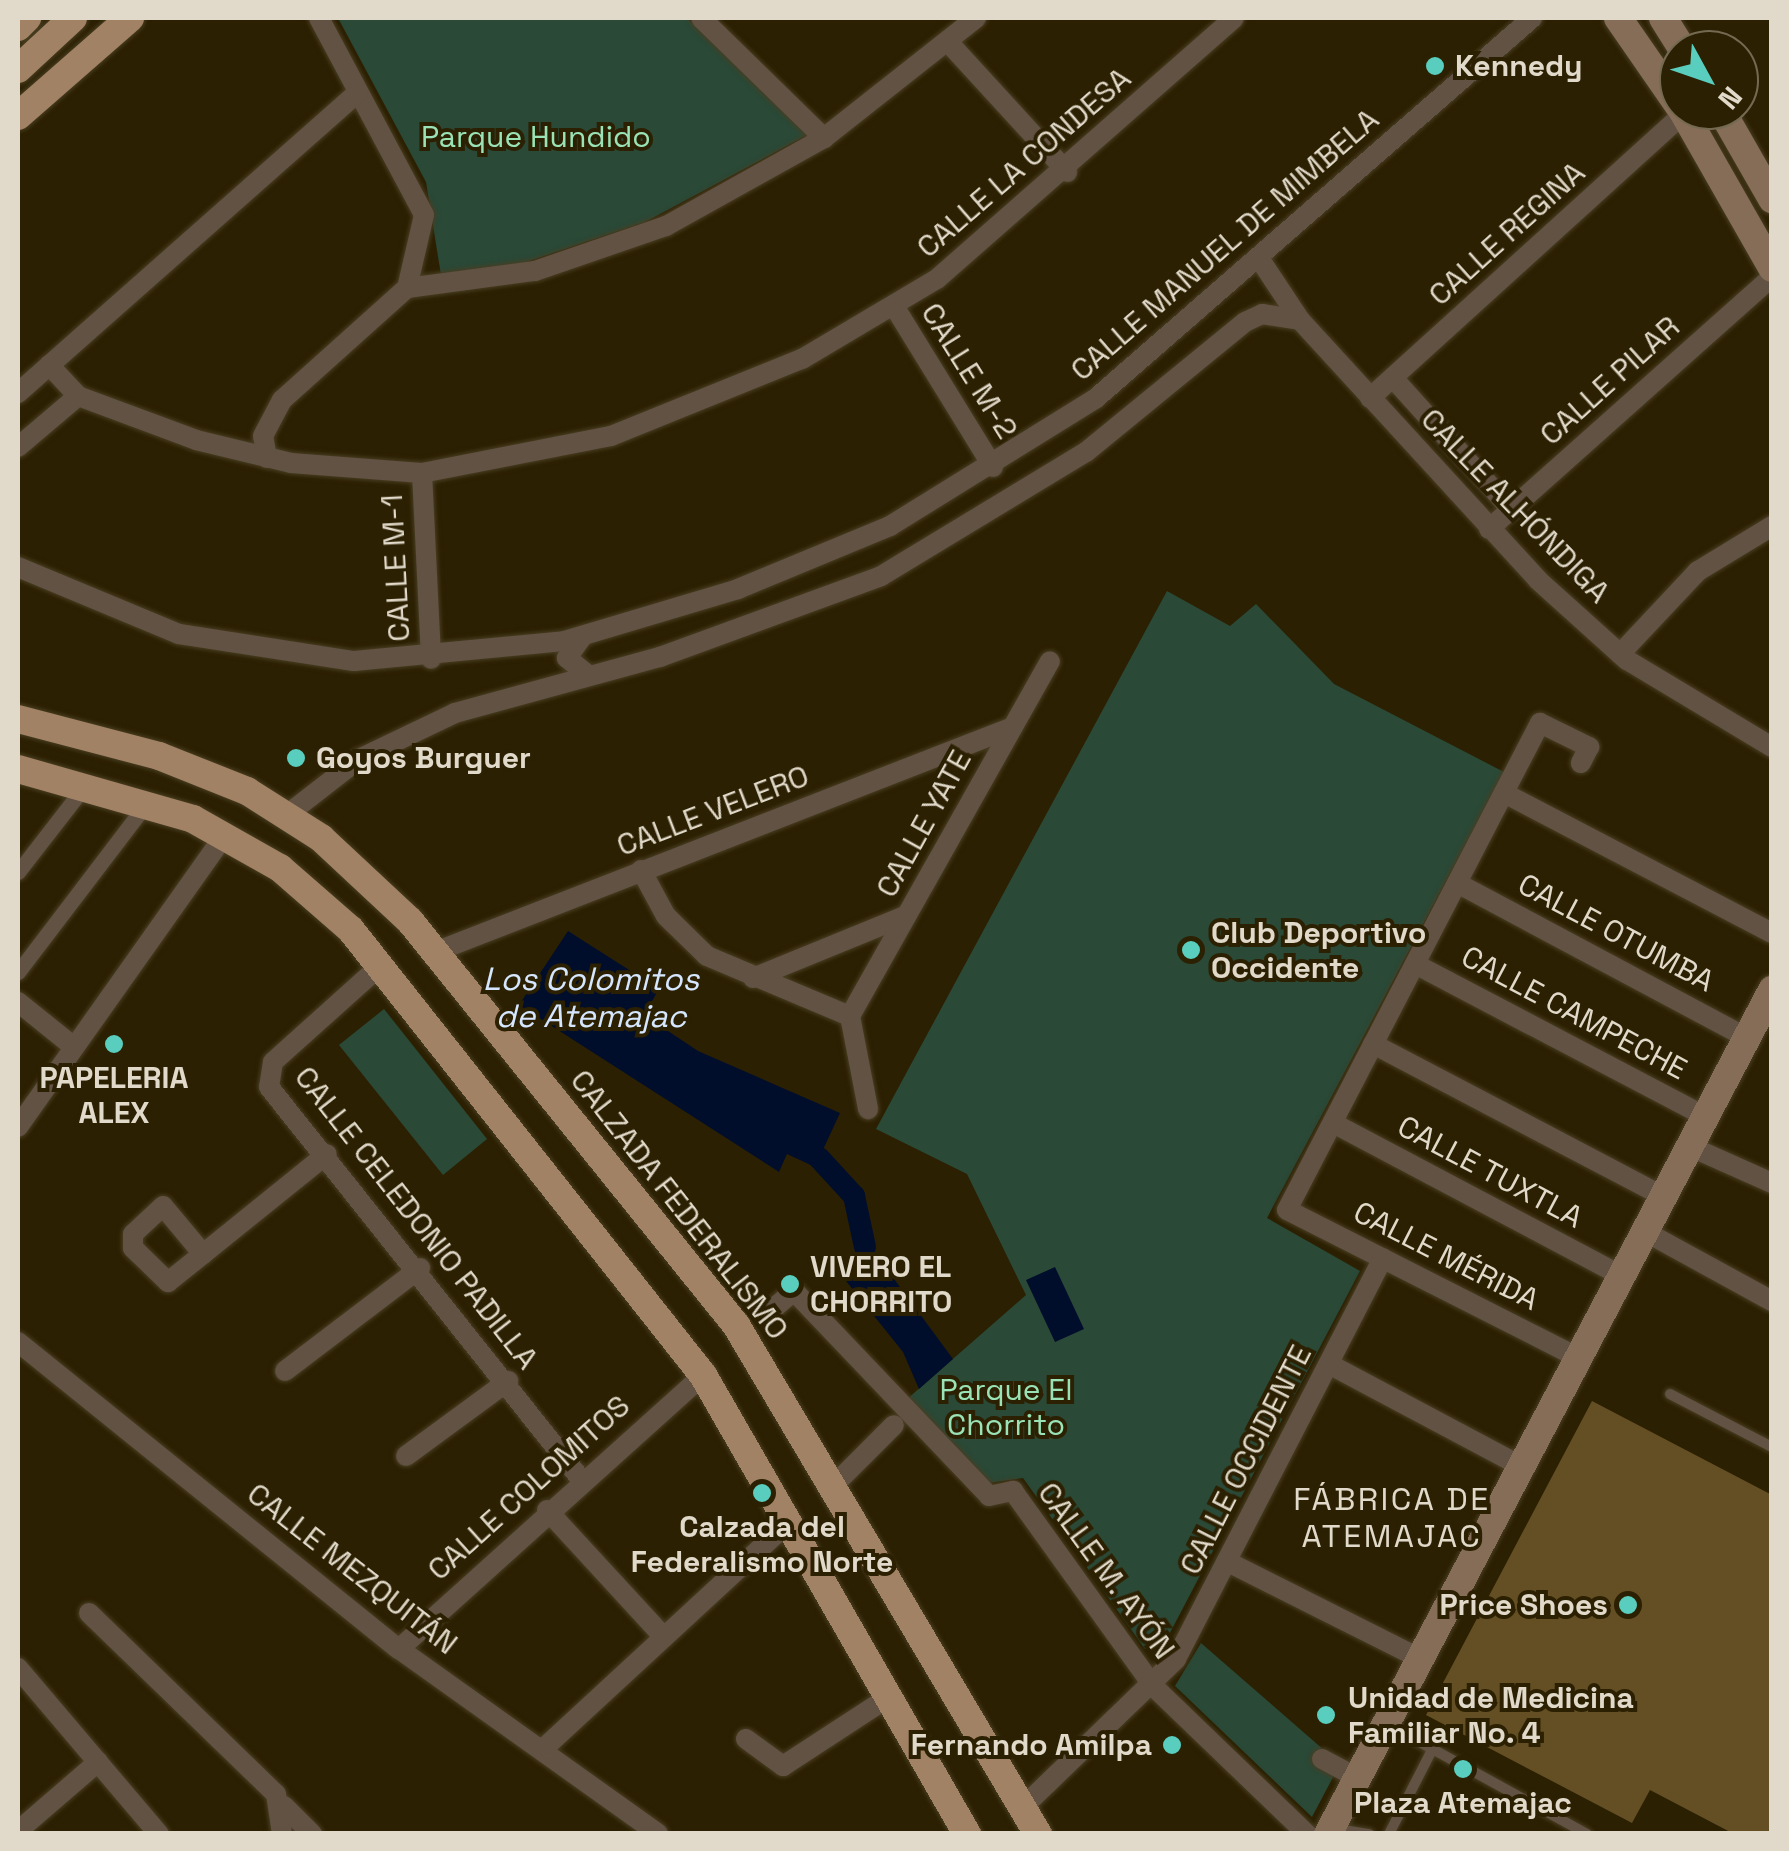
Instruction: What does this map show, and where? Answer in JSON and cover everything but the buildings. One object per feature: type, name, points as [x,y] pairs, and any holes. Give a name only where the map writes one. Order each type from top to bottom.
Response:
[{"type":"main road","points":[[18,26],[28,18]]},
{"type":"main road","points":[[18,69],[73,18]]},
{"type":"main road","points":[[18,116],[130,18]]},
{"type":"main road","points":[[1618,18],[1659,77]]},
{"type":"main road","points":[[1693,130],[1772,268]]},
{"type":"main road","points":[[1732,130],[1772,200]]},
{"type":"main road","name":"CALZADA FEDERALISMO","points":[[18,719],[202,770],[288,814],[353,863],[435,952],[702,1279],[832,1486],[1038,1834]]},
{"type":"main road","points":[[21,774],[146,804],[225,834],[306,888],[381,964],[703,1374],[966,1834]]},
{"type":"main road","points":[[1322,1832],[1358,1778],[1772,990]]},
{"type":"street","points":[[267,458],[263,436],[282,400],[407,288],[424,215],[319,18]]},
{"type":"street","points":[[703,18],[824,138]]},
{"type":"street","points":[[407,288],[459,286],[605,250],[753,184],[824,138],[976,18]]},
{"type":"street","name":"CALLE LA CONDESA","points":[[49,365],[78,396],[267,458],[422,473],[611,436],[802,359],[894,306],[1067,172],[1234,18]]},
{"type":"street","name":"CALLE MANUEL DE MIMBELA","points":[[18,567],[180,634],[243,648],[431,660],[582,637],[813,560],[993,467],[1095,399],[1532,18]]},
{"type":"street","points":[[949,43],[1067,172]]},
{"type":"street","points":[[18,393],[358,92]]},
{"type":"street","name":"CALLE REGINA","points":[[1370,398],[1660,130]]},
{"type":"street","name":"CALLE ALHÓNDIGA","points":[[1258,258],[1300,320],[1489,530],[1620,654],[1772,746]]},
{"type":"street","name":"CALLE PILAR","points":[[1489,530],[1772,277]]},
{"type":"street","name":"CALLE M-2","points":[[894,306],[993,467]]},
{"type":"street","points":[[288,814],[398,738],[881,576],[1086,452],[1245,322],[1262,314],[1300,320]]},
{"type":"street","name":"CALLE ALHÓNDIGA","points":[[1393,378],[1512,510]]},
{"type":"street","points":[[18,448],[78,396]]},
{"type":"street","name":"CALLE M-1","points":[[422,473],[431,660]]},
{"type":"street","points":[[1620,654],[1698,571],[1772,526]]},
{"type":"street","points":[[582,637],[567,658],[589,676]]},
{"type":"street","points":[[542,644],[558,662],[543,688]]},
{"type":"street","name":"CALLE YATE","points":[[850,1016],[1050,661]]},
{"type":"street","points":[[1332,1123],[1540,724],[1589,747],[1581,763]]},
{"type":"street","name":"CALLE VELERO","points":[[435,952],[1013,727]]},
{"type":"street","points":[[18,872],[84,787]]},
{"type":"street","points":[[1504,793],[1772,933]]},
{"type":"street","points":[[18,972],[146,804]]},
{"type":"street","points":[[18,1127],[225,834]]},
{"type":"street","points":[[641,870],[680,930],[708,956],[850,1016],[868,1110]]},
{"type":"street","name":"CALLE OTUMBA","points":[[1457,882],[1746,1037]]},
{"type":"street","points":[[753,978],[907,915]]},
{"type":"street","name":"CALLE CELEDONIO PADILLA","points":[[381,964],[267,1074],[580,1478]]},
{"type":"street","name":"CALLE CAMPECHE","points":[[1415,964],[1704,1116]]},
{"type":"street","points":[[18,1002],[74,1047]]},
{"type":"street","points":[[1373,1044],[1662,1196]]},
{"type":"street","name":"CALLE MÉRIDA","points":[[1332,1123],[1288,1210],[1577,1357]]},
{"type":"street","name":"CALLE TUXTLA","points":[[1332,1123],[1620,1275]]},
{"type":"street","points":[[1689,1146],[1772,1183]]},
{"type":"street","points":[[202,1254],[327,1154]]},
{"type":"street","points":[[1644,1231],[1772,1300]]},
{"type":"street","name":"CALLE OCCIDENTE","points":[[1023,1806],[1153,1686],[1228,1562],[1383,1258]]},
{"type":"street","points":[[284,1372],[420,1268]]},
{"type":"street","name":"CALLE M. AYÓN","points":[[773,1309],[794,1290],[989,1496],[1012,1491],[1153,1686],[1322,1832]]},
{"type":"street","name":"CALLE MEZQUITÁN","points":[[18,1342],[398,1649],[544,1748],[658,1834]]},
{"type":"street","points":[[1329,1364],[1521,1466]]},
{"type":"street","name":"CALLE COLOMITOS","points":[[398,1649],[580,1478],[703,1374]]},
{"type":"street","points":[[406,1456],[508,1382]]},
{"type":"street","points":[[832,1486],[894,1425]]},
{"type":"street","points":[[547,1510],[664,1636]]},
{"type":"street","points":[[544,1748],[789,1522]]},
{"type":"street","points":[[1228,1562],[1419,1658]]},
{"type":"street","points":[[90,1613],[312,1834]]},
{"type":"street","points":[[18,1668],[159,1834]]},
{"type":"street","points":[[746,1739],[783,1766],[888,1696]]},
{"type":"street","points":[[1322,1759],[1358,1778]]},
{"type":"street","points":[[18,1831],[98,1762]]},
{"type":"street","points":[[282,1834],[284,1806]]},
{"type":"lane","points":[[1670,1394],[1772,1448]]},
{"type":"lane","points":[[1386,1724],[1587,1834]]},
{"type":"lane","points":[[1389,1834],[1432,1748]]},
{"type":"lane","points":[[1322,1832],[1370,1834]]},
{"type":"green space","name":"Parque Hundido","points":[[338,18],[687,18],[809,134],[645,222],[511,267],[441,275],[426,182]]},
{"type":"green space","name":"Club Deportivo Occidente","points":[[1167,591],[1230,626],[1256,604],[1334,684],[1504,772],[1267,1218],[1360,1271],[1162,1648],[1145,1649],[1023,1478],[988,1483],[906,1400],[1026,1295],[967,1174],[876,1129]]},
{"type":"green space","points":[[384,1009],[487,1139],[443,1175],[339,1045]]},
{"type":"green space","points":[[1201,1643],[1340,1764],[1312,1817],[1175,1686]]},
{"type":"water","name":"Los Colomitos de Atemajac","points":[[568,931],[659,989],[644,1015],[698,1051],[840,1113],[815,1167],[787,1154],[779,1172],[519,1005]]},
{"type":"water","points":[[869,1245],[953,1359],[919,1389],[903,1352],[846,1281]]},
{"type":"water","points":[[1055,1267],[1084,1329],[1055,1342],[1026,1280]]},
{"type":"waterway","points":[[819,1158],[854,1196],[865,1247]]},
{"type":"place","name":"Kennedy","points":[[1435,66]]},
{"type":"place","name":"Goyos Burguer","points":[[296,758]]},
{"type":"place","name":"Club Deportivo Occidente","points":[[1191,950]]},
{"type":"place","name":"PAPELERIA ALEX","points":[[114,1044]]},
{"type":"place","name":"VIVERO EL CHORRITO","points":[[790,1284]]},
{"type":"place","name":"Calzada del Federalismo Norte","points":[[762,1493]]},
{"type":"place","name":"Price Shoes","points":[[1628,1605]]},
{"type":"place","name":"Unidad de Medicina Familiar No. 4","points":[[1326,1715]]},
{"type":"place","name":"Fernando Amilpa","points":[[1172,1745]]},
{"type":"place","name":"Plaza Atemajac","points":[[1463,1769]]},
{"type":"district","name":"FÁBRICA DE ATEMAJAC","points":[[1392,1518]]},
{"type":"park label","name":"Parque El Chorrito","points":[[1006,1407]]}]
